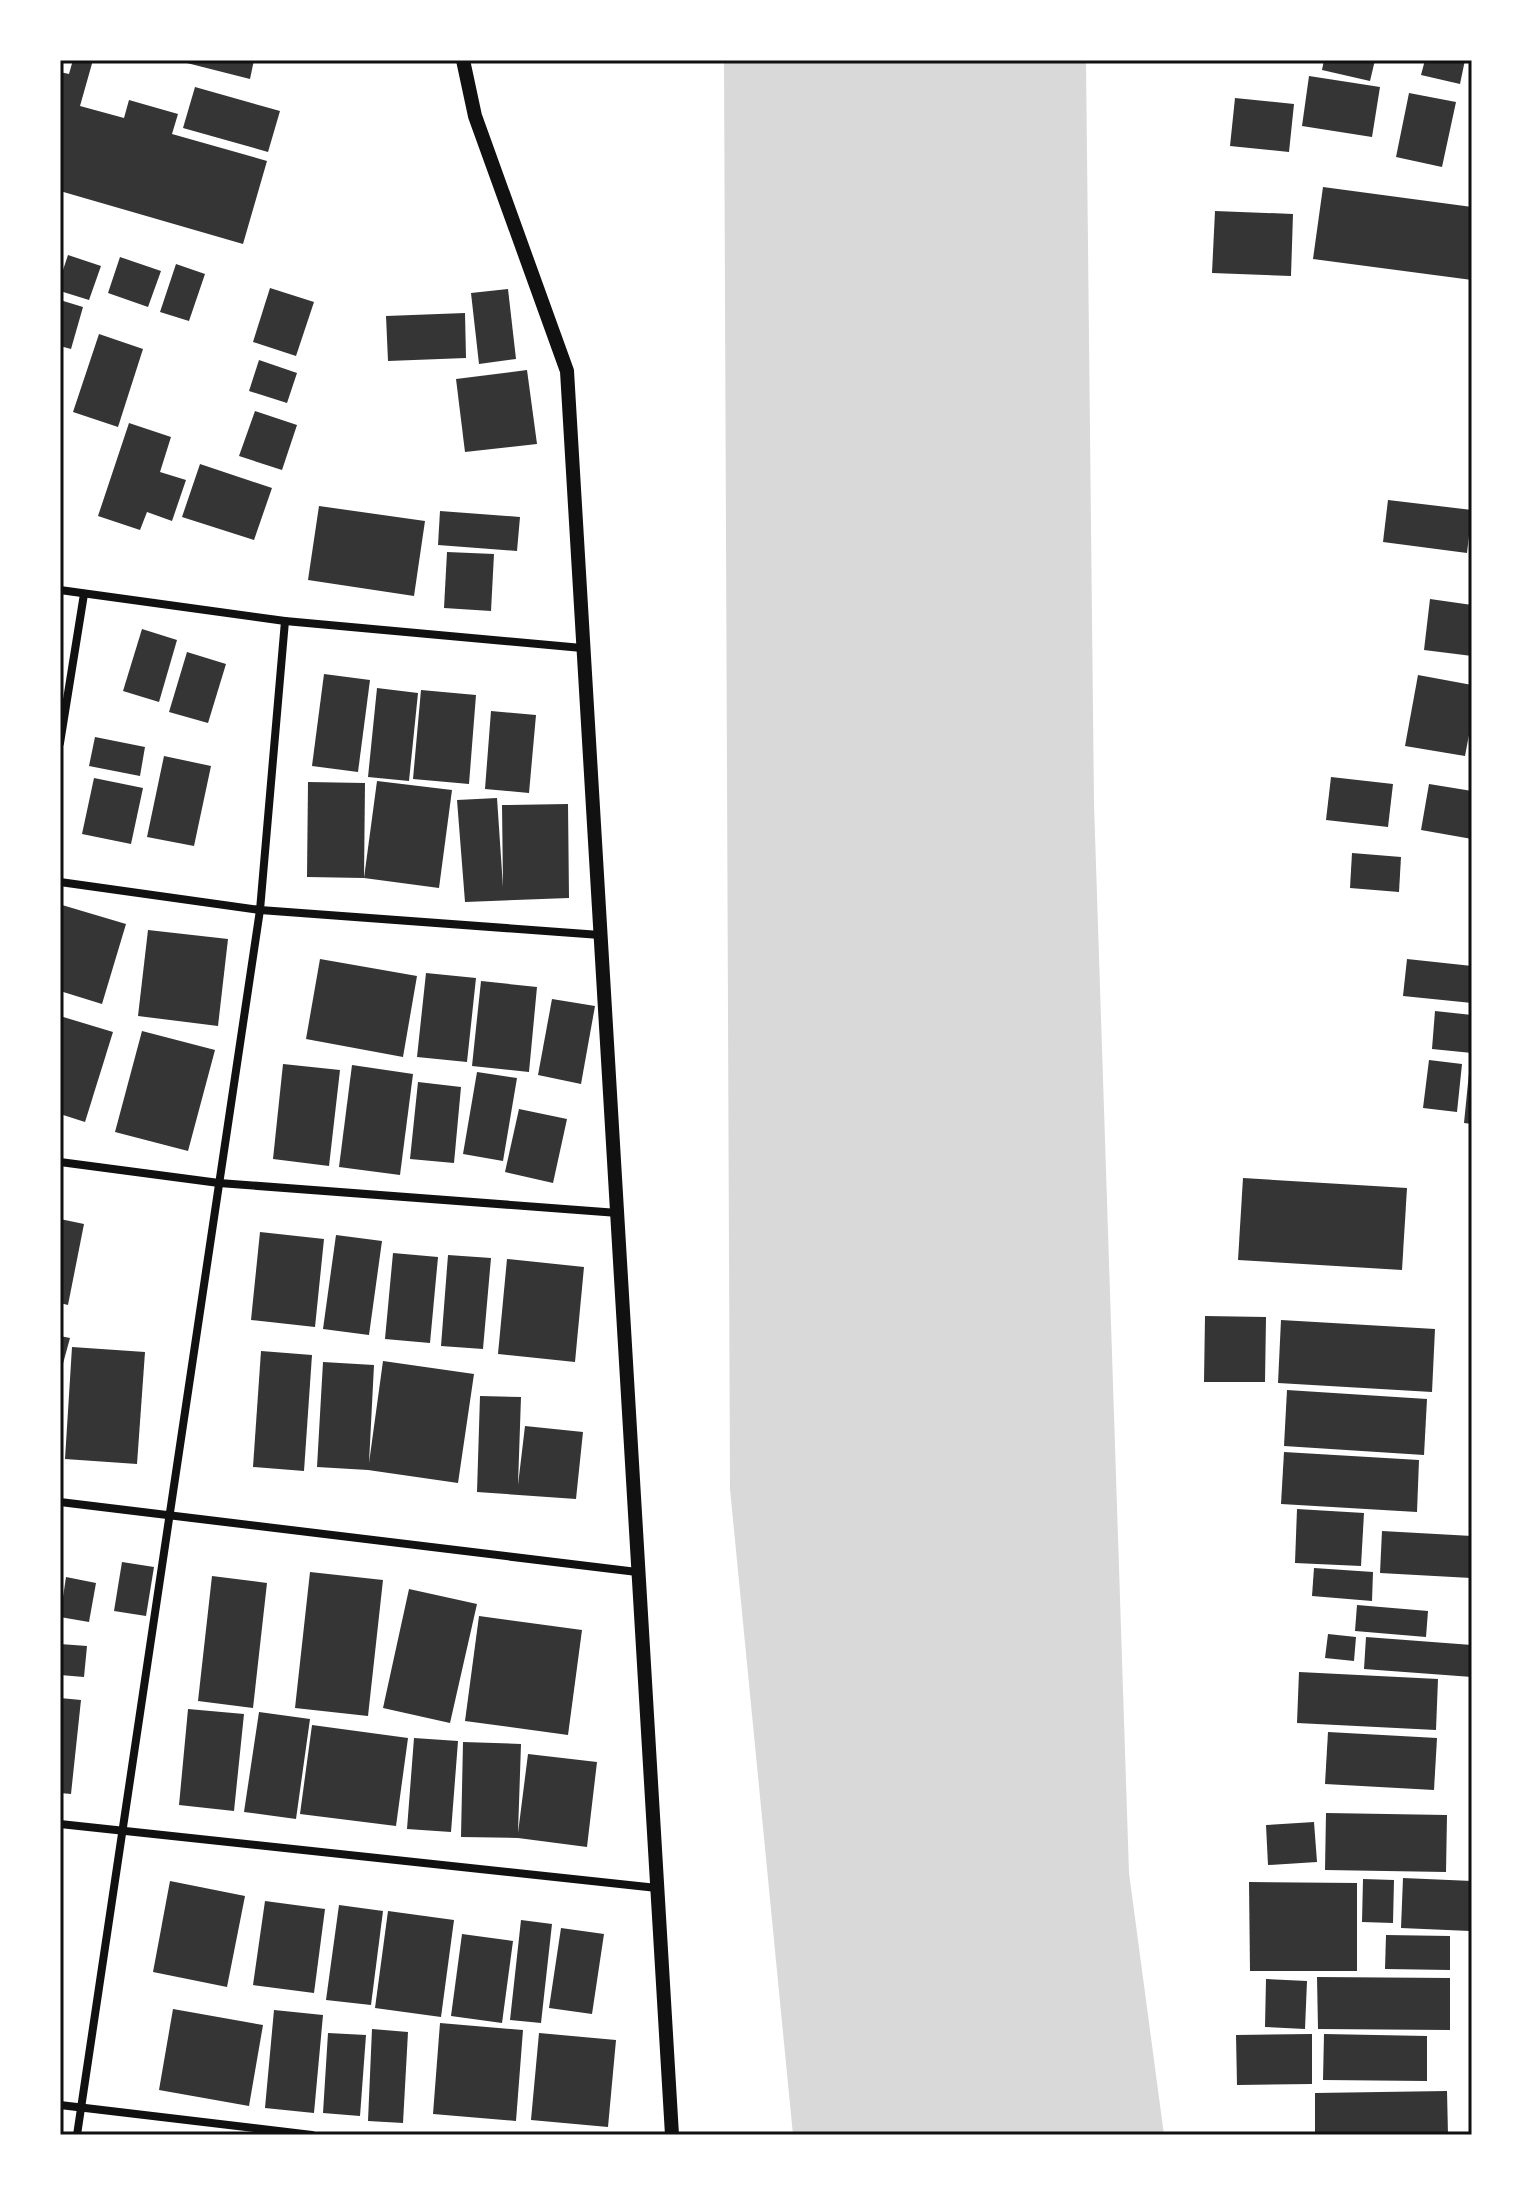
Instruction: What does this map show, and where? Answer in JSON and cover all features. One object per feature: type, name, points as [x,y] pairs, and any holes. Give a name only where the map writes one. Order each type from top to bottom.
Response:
[{"type":"street","points":[[463,60],[475,116],[567,371],[672,2135]]},
{"type":"street","points":[[60,590],[285,621],[582,648]]},
{"type":"street","points":[[60,743],[84,594]]},
{"type":"street","points":[[77,2135],[260,910],[285,621]]},
{"type":"street","points":[[60,882],[260,910],[600,935]]},
{"type":"street","points":[[60,1162],[219,1183],[618,1213]]},
{"type":"street","points":[[60,1502],[637,1572]]},
{"type":"street","points":[[60,1824],[657,1888]]},
{"type":"street","points":[[60,2105],[312,2135]]},
{"type":"shaded area","points":[[724,60],[1086,60],[1094,804],[1129,1873],[1164,2135],[793,2135],[730,1489]]},
{"type":"building","points":[[73,60],[93,60],[80,106],[124,118],[129,100],[178,114],[172,134],[267,161],[243,244],[60,191],[60,72],[69,74]]},
{"type":"building","points":[[175,60],[254,60],[250,79]]},
{"type":"building","points":[[1324,60],[1375,60],[1370,81],[1322,70]]},
{"type":"building","points":[[1425,60],[1465,60],[1460,84],[1421,75]]},
{"type":"building","points":[[1309,76],[1380,87],[1372,137],[1302,126]]},
{"type":"building","points":[[195,87],[280,111],[268,152],[183,128]]},
{"type":"building","points":[[1409,93],[1456,102],[1442,167],[1396,157]]},
{"type":"building","points":[[1235,98],[1294,104],[1289,152],[1230,146]]},
{"type":"building","points":[[1323,187],[1472,207],[1472,280],[1313,259]]},
{"type":"building","points":[[1215,211],[1293,214],[1291,276],[1212,273]]},
{"type":"building","points":[[68,255],[101,266],[89,300],[60,291],[60,279]]},
{"type":"building","points":[[120,257],[161,271],[148,307],[108,293]]},
{"type":"building","points":[[176,264],[205,274],[189,321],[160,312]]},
{"type":"building","points":[[270,288],[314,302],[296,356],[253,342]]},
{"type":"building","points":[[508,289],[516,359],[479,364],[471,293]]},
{"type":"building","points":[[60,300],[83,307],[71,349],[60,346]]},
{"type":"building","points":[[465,313],[466,358],[388,361],[386,316]]},
{"type":"building","points":[[99,334],[143,349],[118,427],[73,412]]},
{"type":"building","points":[[259,360],[297,373],[287,403],[249,391]]},
{"type":"building","points":[[527,370],[537,444],[465,452],[456,379]]},
{"type":"building","points":[[255,411],[297,425],[282,470],[239,456]]},
{"type":"building","points":[[129,423],[171,437],[160,472],[186,480],[172,521],[147,512],[140,530],[98,516]]},
{"type":"building","points":[[200,464],[272,488],[254,540],[182,517]]},
{"type":"building","points":[[1388,500],[1472,510],[1467,553],[1383,542]]},
{"type":"building","points":[[319,506],[425,521],[414,596],[308,580]]},
{"type":"building","points":[[440,511],[520,517],[517,551],[438,545]]},
{"type":"building","points":[[447,552],[494,554],[491,611],[444,608]]},
{"type":"building","points":[[1430,599],[1472,605],[1472,656],[1424,650]]},
{"type":"building","points":[[142,629],[177,640],[159,702],[123,691]]},
{"type":"building","points":[[187,652],[226,664],[208,723],[169,712]]},
{"type":"building","points":[[324,674],[370,680],[358,772],[312,766]]},
{"type":"building","points":[[1418,675],[1472,685],[1472,719],[1465,756],[1405,746]]},
{"type":"building","points":[[377,688],[418,693],[409,781],[368,777]]},
{"type":"building","points":[[421,690],[476,695],[469,784],[413,779]]},
{"type":"building","points":[[491,711],[536,715],[529,793],[485,789]]},
{"type":"building","points":[[95,737],[145,747],[140,776],[89,766]]},
{"type":"building","points":[[164,756],[211,766],[194,846],[147,837]]},
{"type":"building","points":[[1331,777],[1393,784],[1388,827],[1326,820]]},
{"type":"building","points":[[94,778],[143,788],[131,844],[82,834]]},
{"type":"building","points":[[377,781],[452,790],[439,888],[364,878]]},
{"type":"building","points":[[308,782],[365,783],[364,878],[307,877]]},
{"type":"building","points":[[1429,784],[1472,791],[1472,839],[1421,830]]},
{"type":"building","points":[[497,798],[503,887],[502,805],[568,804],[569,898],[465,902],[457,800]]},
{"type":"building","points":[[1352,853],[1401,857],[1399,892],[1350,888]]},
{"type":"building","points":[[62,905],[126,924],[102,1004],[60,991]]},
{"type":"building","points":[[148,930],[228,939],[218,1026],[138,1016]]},
{"type":"building","points":[[320,959],[417,976],[403,1057],[306,1039]]},
{"type":"building","points":[[1407,959],[1472,966],[1472,1003],[1403,996]]},
{"type":"building","points":[[426,973],[476,978],[467,1062],[417,1057]]},
{"type":"building","points":[[481,981],[537,987],[529,1072],[472,1066]]},
{"type":"building","points":[[552,999],[595,1006],[581,1084],[538,1075]]},
{"type":"building","points":[[1435,1011],[1472,1015],[1472,1053],[1432,1049]]},
{"type":"building","points":[[60,1016],[113,1032],[85,1122],[60,1114]]},
{"type":"building","points":[[142,1031],[215,1050],[188,1151],[115,1132]]},
{"type":"building","points":[[1429,1060],[1462,1064],[1457,1112],[1423,1108]]},
{"type":"building","points":[[283,1064],[340,1070],[329,1166],[273,1159]]},
{"type":"building","points":[[352,1065],[413,1074],[400,1175],[339,1167]]},
{"type":"building","points":[[477,1072],[517,1078],[503,1161],[463,1154]]},
{"type":"building","points":[[1469,1073],[1472,1073],[1472,1124],[1464,1123]]},
{"type":"building","points":[[418,1082],[461,1087],[454,1163],[410,1159]]},
{"type":"building","points":[[519,1109],[567,1119],[553,1183],[505,1172]]},
{"type":"building","points":[[1243,1178],[1407,1188],[1402,1270],[1238,1260]]},
{"type":"building","points":[[60,1219],[84,1224],[68,1305],[60,1303]]},
{"type":"building","points":[[260,1232],[324,1239],[315,1327],[251,1320]]},
{"type":"building","points":[[336,1235],[382,1241],[369,1335],[323,1329]]},
{"type":"building","points":[[393,1253],[438,1257],[430,1343],[385,1339]]},
{"type":"building","points":[[448,1255],[491,1258],[483,1349],[441,1346]]},
{"type":"building","points":[[507,1259],[584,1267],[575,1362],[498,1354]]},
{"type":"building","points":[[1205,1316],[1266,1317],[1265,1382],[1204,1382]]},
{"type":"building","points":[[1281,1320],[1435,1329],[1432,1392],[1278,1383]]},
{"type":"building","points":[[60,1336],[70,1338],[61,1371],[60,1371]]},
{"type":"building","points":[[72,1347],[145,1352],[137,1464],[65,1459]]},
{"type":"building","points":[[261,1351],[312,1355],[304,1471],[253,1467]]},
{"type":"building","points":[[383,1361],[474,1374],[458,1483],[368,1470],[317,1467],[323,1362],[374,1365],[369,1463]]},
{"type":"building","points":[[1287,1390],[1427,1399],[1424,1455],[1284,1446]]},
{"type":"building","points":[[480,1396],[521,1397],[518,1485],[525,1426],[583,1432],[576,1499],[477,1492]]},
{"type":"building","points":[[1284,1452],[1419,1460],[1417,1512],[1281,1504]]},
{"type":"building","points":[[1297,1509],[1364,1513],[1361,1566],[1295,1563]]},
{"type":"building","points":[[1382,1531],[1472,1536],[1471,1578],[1380,1573]]},
{"type":"building","points":[[122,1562],[154,1567],[146,1616],[114,1611]]},
{"type":"building","points":[[1314,1568],[1373,1572],[1372,1601],[1312,1596]]},
{"type":"building","points":[[310,1572],[383,1580],[368,1716],[295,1708]]},
{"type":"building","points":[[212,1576],[267,1583],[253,1708],[198,1701]]},
{"type":"building","points":[[66,1577],[96,1583],[89,1622],[60,1617]]},
{"type":"building","points":[[409,1589],[477,1604],[450,1723],[383,1708]]},
{"type":"building","points":[[1357,1605],[1428,1611],[1426,1637],[1355,1631]]},
{"type":"building","points":[[479,1616],[582,1630],[568,1735],[465,1721]]},
{"type":"building","points":[[1328,1634],[1356,1637],[1354,1661],[1325,1658]]},
{"type":"building","points":[[1366,1637],[1472,1645],[1472,1677],[1364,1669]]},
{"type":"building","points":[[60,1644],[87,1646],[84,1677],[60,1675]]},
{"type":"building","points":[[1299,1672],[1438,1679],[1436,1730],[1297,1723]]},
{"type":"building","points":[[60,1698],[81,1700],[71,1794],[60,1793]]},
{"type":"building","points":[[188,1709],[244,1714],[234,1811],[179,1805]]},
{"type":"building","points":[[259,1712],[310,1719],[296,1819],[244,1812]]},
{"type":"building","points":[[312,1725],[408,1738],[396,1826],[300,1814]]},
{"type":"building","points":[[1328,1732],[1437,1738],[1434,1790],[1325,1784]]},
{"type":"building","points":[[414,1738],[458,1741],[451,1832],[407,1829]]},
{"type":"building","points":[[463,1742],[521,1744],[518,1833],[528,1754],[597,1762],[587,1847],[518,1838],[461,1837]]},
{"type":"building","points":[[1326,1813],[1447,1815],[1446,1872],[1325,1870]]},
{"type":"building","points":[[1314,1822],[1317,1862],[1268,1865],[1266,1825]]},
{"type":"building","points":[[1403,1878],[1472,1881],[1470,1931],[1401,1928]]},
{"type":"building","points":[[1363,1879],[1394,1880],[1393,1923],[1362,1922]]},
{"type":"building","points":[[170,1881],[245,1896],[227,1987],[153,1972]]},
{"type":"building","points":[[1249,1882],[1357,1883],[1357,1971],[1250,1971]]},
{"type":"building","points":[[265,1901],[325,1909],[314,1993],[253,1985]]},
{"type":"building","points":[[339,1905],[383,1911],[371,2005],[326,2000]]},
{"type":"building","points":[[388,1911],[454,1920],[441,2017],[375,2008]]},
{"type":"building","points":[[521,1920],[552,1924],[541,2023],[510,2020]]},
{"type":"building","points":[[561,1928],[604,1934],[592,2014],[549,2008]]},
{"type":"building","points":[[462,1934],[513,1941],[502,2023],[451,2016]]},
{"type":"building","points":[[1386,1935],[1450,1936],[1450,1970],[1385,1969]]},
{"type":"building","points":[[1317,1977],[1450,1978],[1450,2030],[1318,2029]]},
{"type":"building","points":[[1266,1979],[1307,1981],[1305,2029],[1265,2027]]},
{"type":"building","points":[[173,2009],[263,2025],[249,2106],[159,2090]]},
{"type":"building","points":[[274,2010],[323,2015],[314,2113],[265,2108]]},
{"type":"building","points":[[440,2023],[523,2030],[516,2121],[433,2114]]},
{"type":"building","points":[[372,2029],[408,2032],[403,2123],[368,2121]]},
{"type":"building","points":[[328,2033],[366,2035],[360,2116],[323,2113]]},
{"type":"building","points":[[539,2033],[616,2040],[608,2127],[531,2120]]},
{"type":"building","points":[[1312,2034],[1312,2084],[1237,2085],[1236,2035]]},
{"type":"building","points":[[1324,2034],[1427,2036],[1427,2081],[1323,2080]]},
{"type":"building","points":[[1447,2091],[1448,2135],[1315,2135],[1315,2093]]}]
